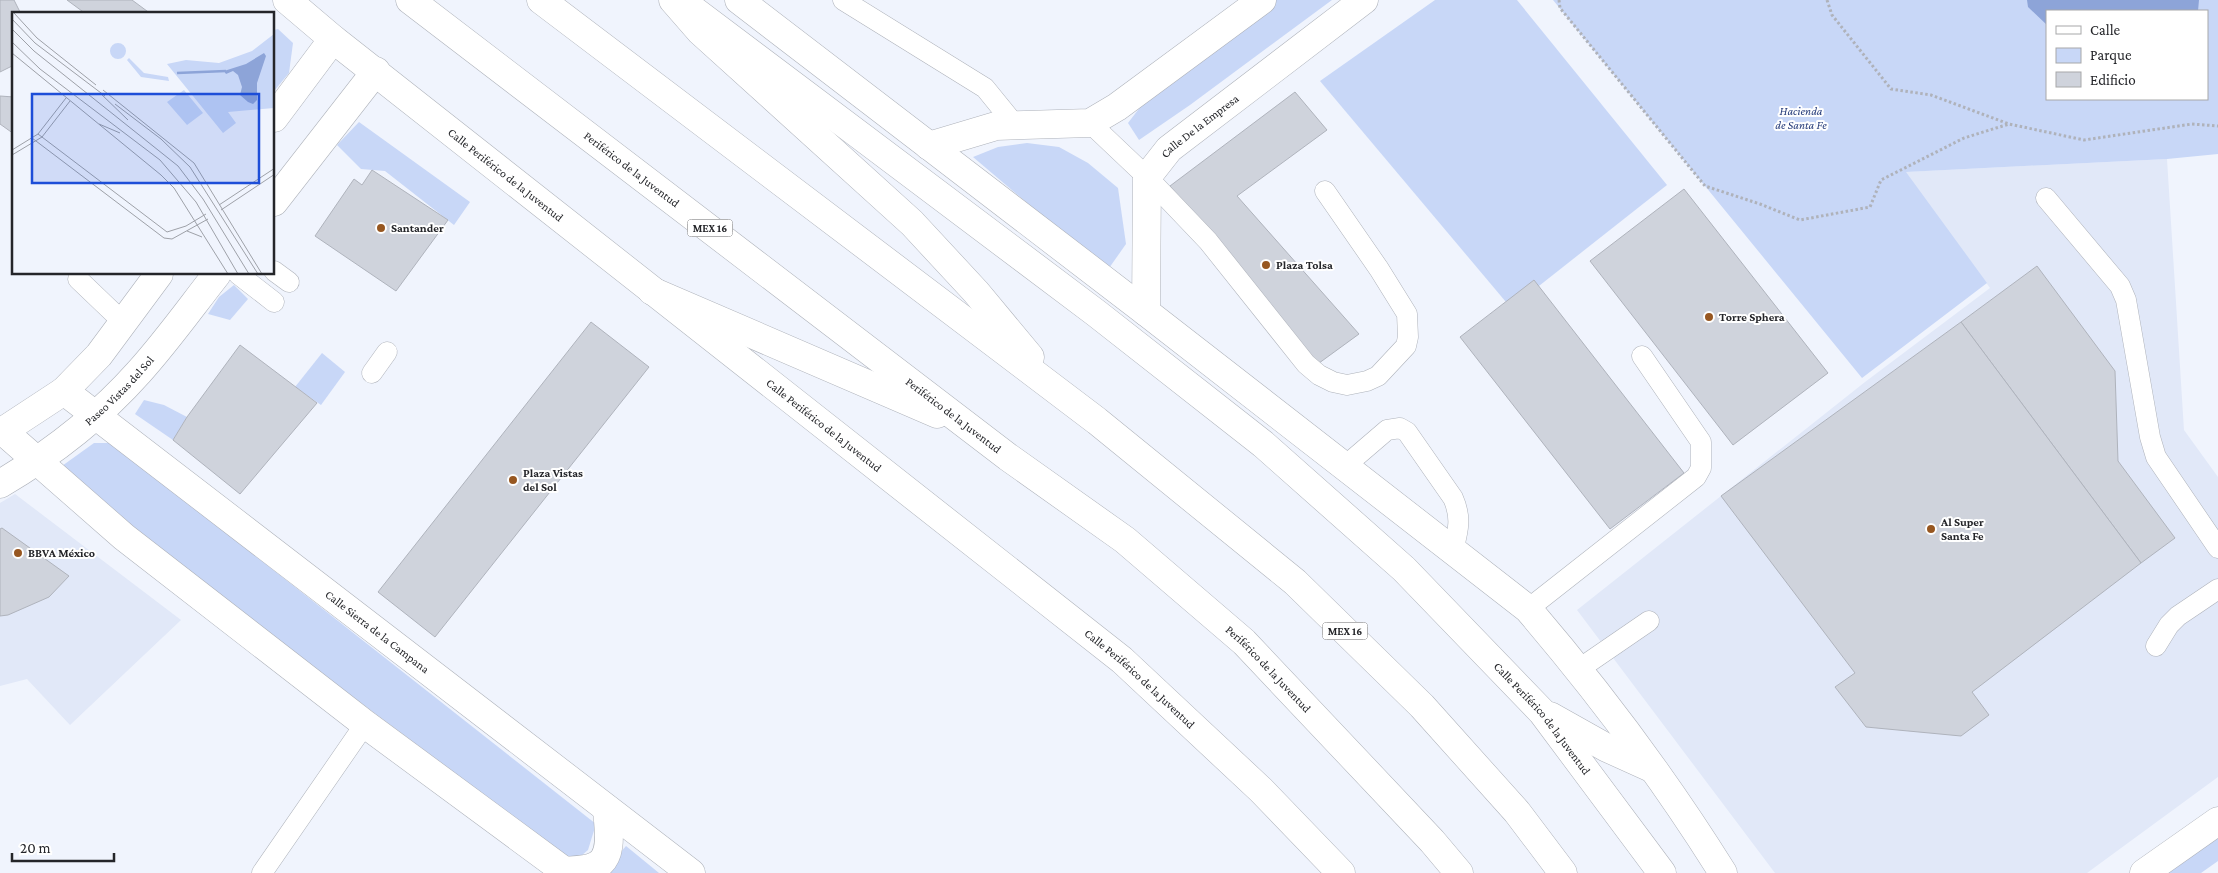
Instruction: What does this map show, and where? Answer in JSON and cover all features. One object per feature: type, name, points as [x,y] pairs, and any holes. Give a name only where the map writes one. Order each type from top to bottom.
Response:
[{"type":"main road","name":"Calle Periférico de la Juventud","points":[[287,0],[333,40],[376,71],[652,291],[1122,660],[1261,790],[1341,873]]},
{"type":"main road","name":"Periférico de la Juventud","points":[[410,0],[977,431],[1008,457],[1125,540],[1244,642],[1432,841],[1458,873]]},
{"type":"main road","name":"MEX 16","points":[[541,0],[1097,420],[1302,589],[1422,706],[1516,812],[1563,873]]},
{"type":"main road","points":[[673,0],[700,31],[912,223],[976,292],[1061,394]]},
{"type":"main road","name":"Calle Periférico de la Juventud","points":[[680,0],[1096,313],[1263,444],[1404,569],[1542,712],[1662,873]]},
{"type":"main road","points":[[929,146],[996,126],[1090,123],[1117,107],[1262,0]]},
{"type":"main road","name":"Calle De la Empresa","points":[[1147,177],[1169,149],[1364,0]]},
{"type":"main road","points":[[750,3],[929,146],[1528,609],[1579,669],[1693,825],[1722,873]]},
{"type":"main road","points":[[275,117],[333,40]]},
{"type":"main road","points":[[275,201],[376,71]]},
{"type":"main road","points":[[1146,312],[1147,177]]},
{"type":"main road","points":[[158,275],[99,355],[64,391],[1,432],[124,537],[365,724],[566,872],[596,866],[606,858],[608,846],[608,809]]},
{"type":"main road","name":"Paseo Vistas del Sol","points":[[0,484],[37,462],[96,415],[138,373],[216,275]]},
{"type":"main road","points":[[652,291],[977,431]]},
{"type":"main road","name":"Calle Sierra de la Campana","points":[[64,391],[691,873]]},
{"type":"main road","points":[[1542,712],[1607,748],[1651,768]]},
{"type":"main road","points":[[2144,873],[2218,821]]},
{"type":"main road","points":[[1693,825],[1700,873]]},
{"type":"lane","points":[[843,0],[985,88],[1015,124]]},
{"type":"lane","points":[[1090,123],[1147,177],[1208,241],[1306,364],[1319,375],[1333,382],[1347,385],[1367,381],[1378,376],[1406,346],[1409,326],[1407,314],[1379,268],[1325,191]]},
{"type":"lane","points":[[2046,198],[2120,286],[2126,300],[2150,437],[2156,457],[2218,548]]},
{"type":"lane","points":[[239,275],[274,302]]},
{"type":"lane","points":[[78,279],[123,322]]},
{"type":"lane","points":[[372,373],[387,352]]},
{"type":"lane","points":[[1528,609],[1696,477],[1701,468],[1701,442],[1642,356]]},
{"type":"lane","points":[[1345,466],[1387,430],[1400,428],[1408,432],[1454,498],[1458,508],[1460,524],[1454,552]]},
{"type":"lane","points":[[2156,646],[2169,625],[2178,616],[2218,589]]},
{"type":"lane","points":[[1579,669],[1649,621]]},
{"type":"lane","points":[[262,873],[365,724]]},
{"type":"path","points":[[1559,0],[1560,8],[1705,186],[1760,204],[1800,220],[1870,207],[1881,180],[1964,138],[2009,124]]},
{"type":"path","points":[[1826,0],[1832,14],[1891,89],[1931,95],[2009,124],[2084,140],[2192,124],[2218,126]]},
{"type":"shaded area","points":[[2167,159],[2184,430],[2218,477],[2218,777],[2087,873],[1775,873],[1577,610],[1865,382],[1990,288],[1905,172]]},
{"type":"shaded area","points":[[15,494],[181,620],[70,725],[27,679],[0,686],[0,503]]},
{"type":"green space","points":[[1276,0],[1332,0],[1190,105],[1139,140],[1128,123],[1141,106]]},
{"type":"green space","points":[[1435,0],[1517,0],[1667,185],[1511,308],[1320,81]]},
{"type":"green space","name":"Hacienda de Santa Fe","points":[[1553,0],[2218,0],[2218,154],[2167,159],[1906,172],[1987,283],[1862,378]]},
{"type":"green space","points":[[278,29],[293,43],[289,73],[275,90],[275,30]]},
{"type":"green space","points":[[359,122],[470,202],[454,225],[385,171],[361,169],[337,145]]},
{"type":"green space","points":[[1027,143],[1059,147],[1088,163],[1118,188],[1126,244],[1107,271],[973,157],[998,147]]},
{"type":"green space","points":[[234,285],[248,299],[230,320],[208,314],[219,297]]},
{"type":"green space","points":[[322,353],[345,372],[321,405],[295,387]]},
{"type":"green space","points":[[144,400],[164,405],[187,417],[173,440],[135,414]]},
{"type":"green space","points":[[94,443],[112,443],[596,824],[588,850],[574,862],[72,487],[55,471]]},
{"type":"green space","points":[[2218,837],[2218,861],[2201,873],[2162,873]]},
{"type":"green space","points":[[626,846],[659,873],[603,873]]},
{"type":"water","points":[[2027,0],[2199,0],[2198,10],[2046,10],[2046,24],[2028,7]]},
{"type":"building","points":[[0,0],[14,0],[20,12],[12,12],[12,66],[0,72]]},
{"type":"building","points":[[67,0],[132,0],[148,12],[83,12]]},
{"type":"building","name":"Plaza Tolsa","points":[[1295,92],[1327,130],[1237,196],[1359,334],[1315,366],[1170,186]]},
{"type":"building","points":[[0,96],[12,97],[12,133],[0,124]]},
{"type":"building","name":"Santander","points":[[372,170],[448,220],[396,291],[315,236],[354,179],[362,185]]},
{"type":"building","name":"Torre Sphera","points":[[1684,189],[1828,373],[1733,445],[1590,261]]},
{"type":"building","points":[[2037,266],[2115,371],[2118,461],[2175,538],[2141,563],[1961,322]]},
{"type":"building","points":[[1534,280],[1684,473],[1610,529],[1460,337]]},
{"type":"building","name":"Plaza Vistas del Sol","points":[[591,322],[649,367],[435,637],[378,592]]},
{"type":"building","name":"Al Super Santa Fe","points":[[1961,322],[2141,563],[1972,692],[1989,715],[1961,736],[1866,727],[1835,687],[1855,673],[1721,496]]},
{"type":"building","points":[[240,345],[317,403],[240,494],[173,440],[187,417]]},
{"type":"building","name":"BBVA México","points":[[2,528],[69,576],[49,597],[8,615],[0,616],[0,529]]},
{"type":"place","name":"Santander","points":[[381,228]]},
{"type":"place","name":"Plaza Tolsa","points":[[1266,265]]},
{"type":"place","name":"Torre Sphera","points":[[1709,317]]},
{"type":"place","name":"Plaza Vistas del Sol","points":[[513,480]]},
{"type":"place","name":"Al Super Santa Fe","points":[[1931,529]]},
{"type":"place","name":"BBVA México","points":[[18,553]]}]
